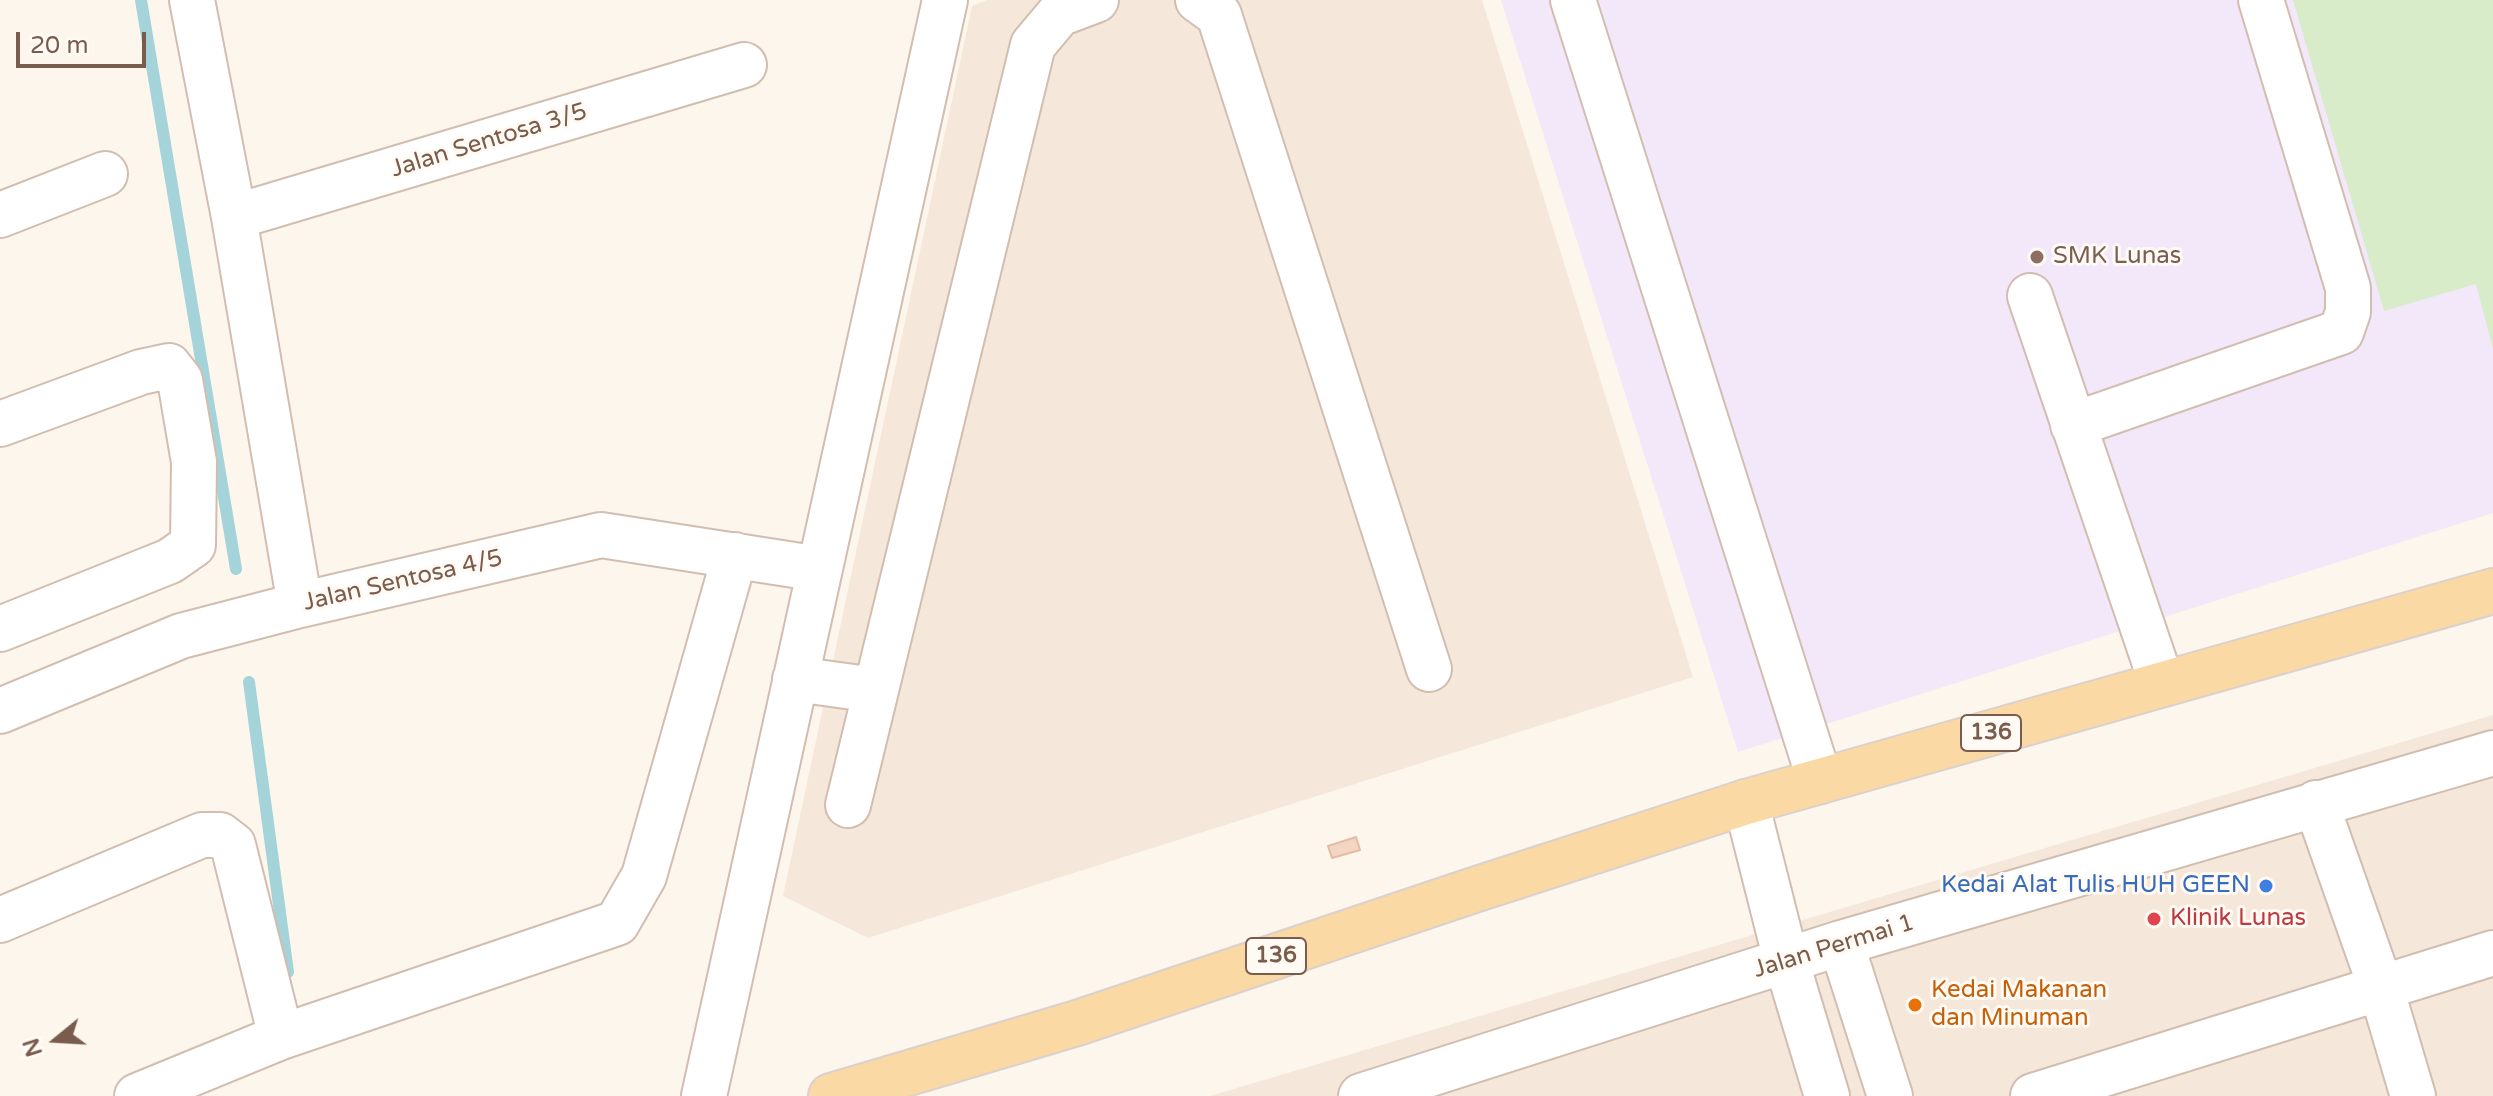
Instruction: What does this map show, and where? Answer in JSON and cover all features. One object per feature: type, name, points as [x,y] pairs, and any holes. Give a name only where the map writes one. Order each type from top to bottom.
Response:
[{"type":"main road","name":"136","points":[[831,1096],[1077,1023],[1746,802],[2493,591]]},
{"type":"street","points":[[192,0],[234,217],[300,605]]},
{"type":"street","points":[[704,1096],[945,0]]},
{"type":"street","points":[[848,805],[1033,45],[1059,14],[1096,0]]},
{"type":"street","points":[[1198,0],[1219,15],[1429,669]]},
{"type":"street","points":[[1573,0],[1820,781]]},
{"type":"street","points":[[2073,425],[2341,332],[2348,312],[2348,288],[2261,0]]},
{"type":"street","name":"Jalan Sentosa 3/5","points":[[234,217],[744,65]]},
{"type":"street","points":[[0,215],[105,174]]},
{"type":"street","points":[[2030,296],[2162,684]]},
{"type":"street","points":[[0,424],[141,372],[169,366],[180,380],[194,462],[193,545],[170,561],[0,629]]},
{"type":"street","name":"Jalan Sentosa 4/5","points":[[0,711],[181,636],[601,535],[820,569]]},
{"type":"street","points":[[137,1096],[281,1037],[617,923],[644,876],[735,555]]},
{"type":"street","points":[[795,679],[875,690]]},
{"type":"street","name":"Jalan Permai 1","points":[[1361,1096],[1415,1088],[1786,960],[2493,753]]},
{"type":"street","points":[[1746,802],[1786,960],[1827,1096]]},
{"type":"street","points":[[2316,803],[2381,988],[2413,1096]]},
{"type":"street","points":[[0,920],[202,835],[220,835],[233,845],[281,1037]]},
{"type":"street","points":[[1841,943],[1890,1096]]},
{"type":"street","points":[[2033,1096],[2493,953]]},
{"type":"shaded area","points":[[987,0],[1482,0],[1693,677],[868,938],[783,896],[972,6]]},
{"type":"shaded area","name":"SMK Lunas","points":[[1501,0],[2493,0],[2493,513],[1738,752]]},
{"type":"shaded area","points":[[2493,715],[2493,1096],[1210,1096]]},
{"type":"green space","points":[[2293,0],[2493,0],[2493,349],[2476,284],[2384,311]]},
{"type":"building","points":[[1356,837],[1360,850],[1332,858],[1328,846]]},
{"type":"waterway","points":[[141,0],[236,569]]},
{"type":"waterway","points":[[249,682],[288,972]]},
{"type":"place","name":"SMK Lunas","points":[[2037,257]]},
{"type":"place","name":"Kedai Alat Tulis HUH GEEN","points":[[2266,886]]},
{"type":"place","name":"Klinik Lunas","points":[[2154,919]]},
{"type":"place","name":"Kedai Makanan dan Minuman","points":[[1915,1005]]}]
